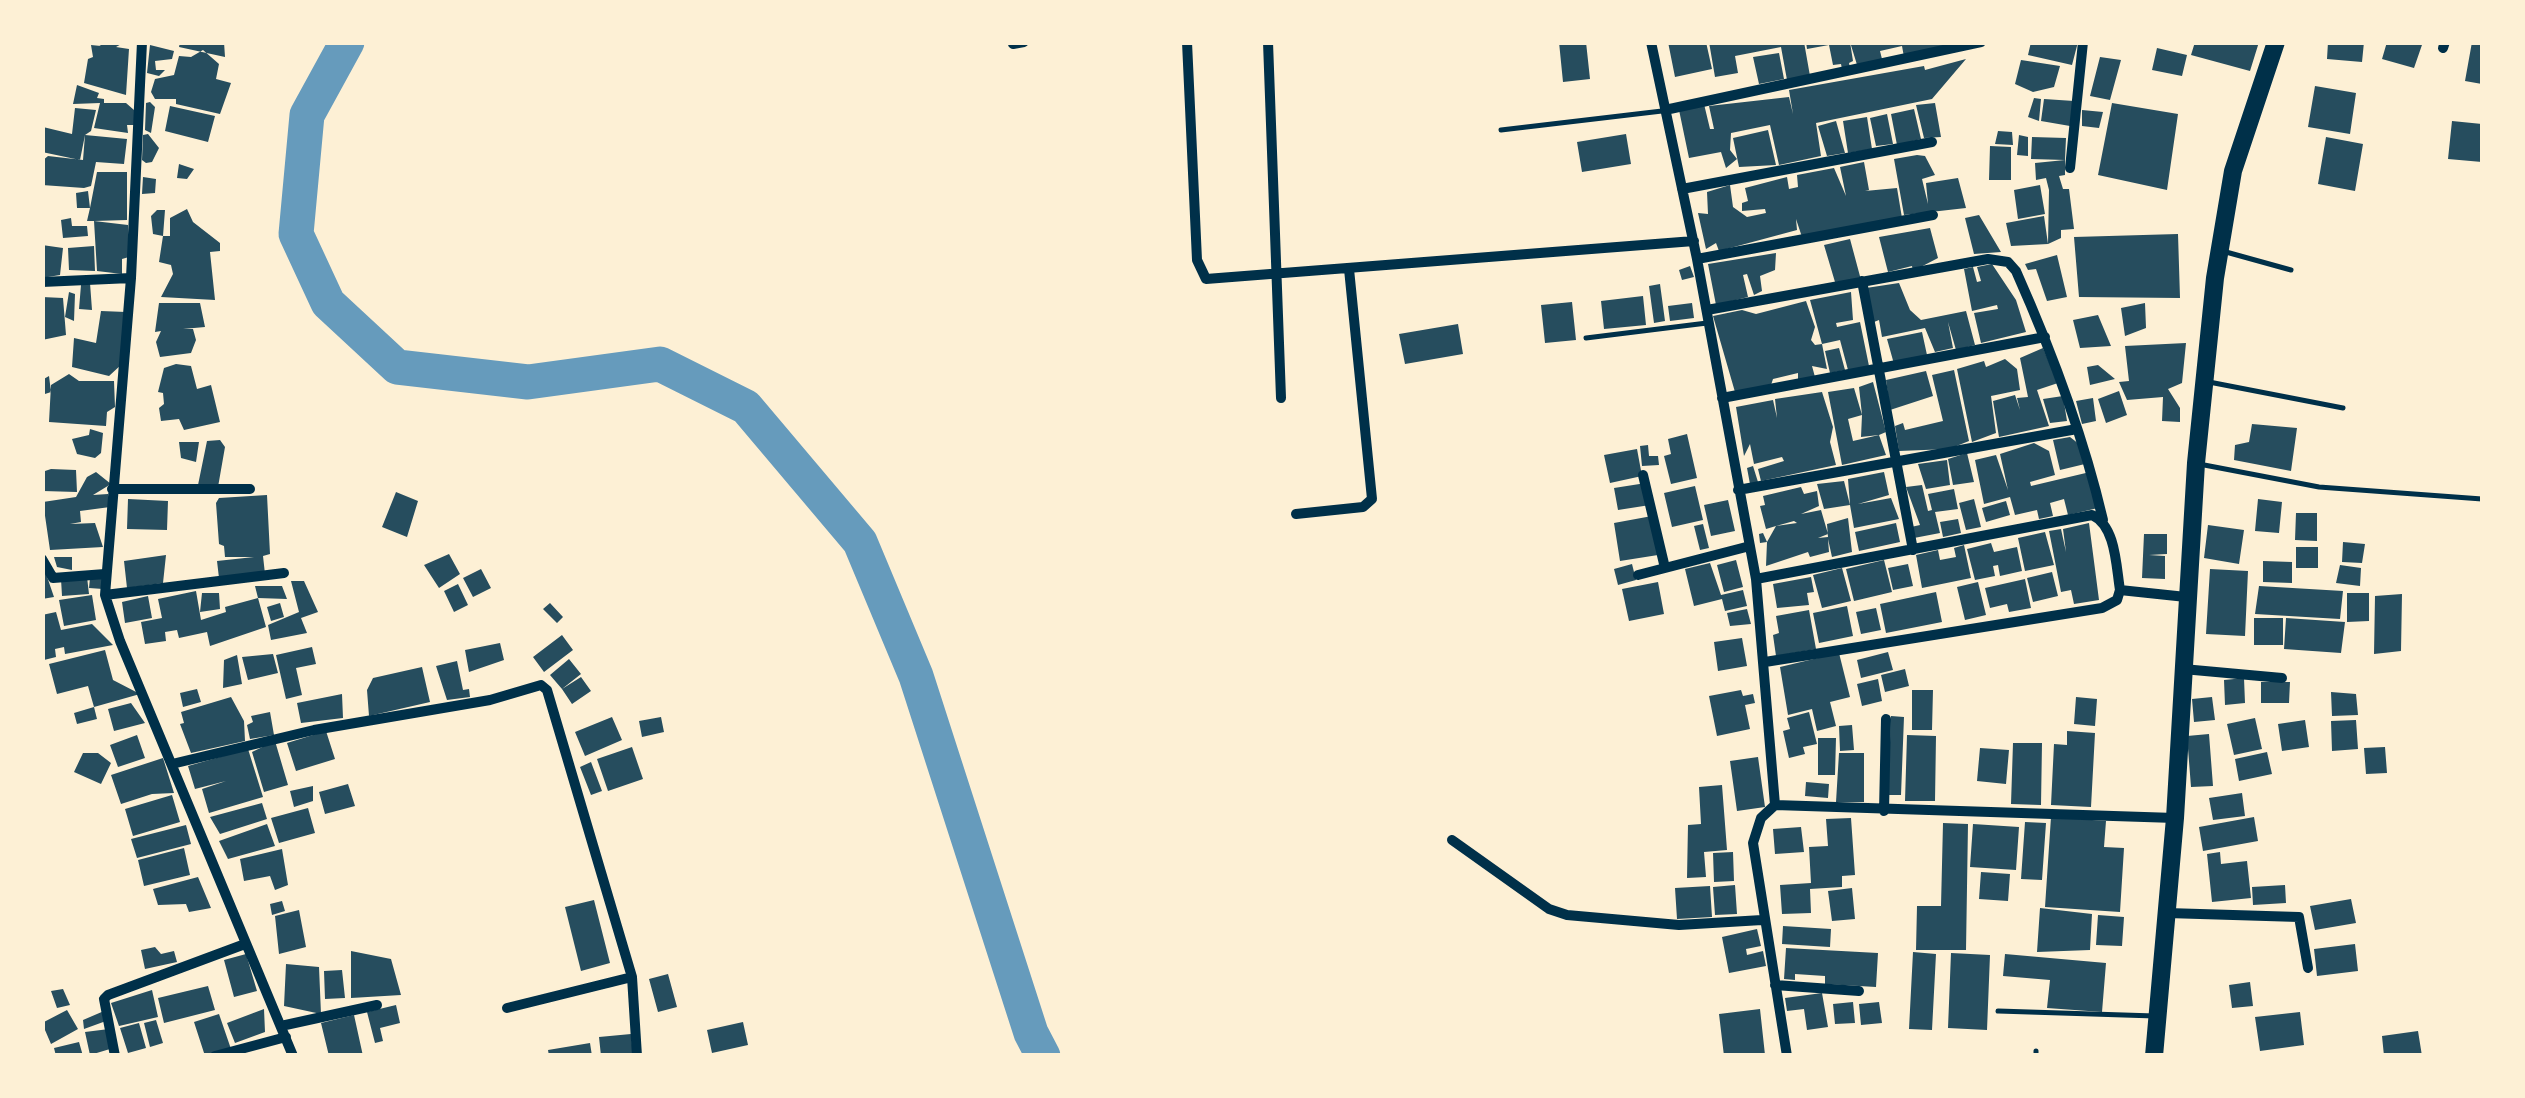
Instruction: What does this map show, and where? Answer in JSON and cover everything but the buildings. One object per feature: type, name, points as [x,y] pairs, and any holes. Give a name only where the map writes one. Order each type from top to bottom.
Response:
[{"type":"highway","points":[[2154,1056],[2175,818],[2196,464],[2218,249],[2235,162],[2276,42]]},
{"type":"street","points":[[142,42],[131,278],[104,574],[106,595],[293,1056]]},
{"type":"street","points":[[1187,42],[1200,272],[1206,279],[1694,241]]},
{"type":"street","points":[[1268,42],[1281,398]]},
{"type":"street","points":[[1651,42],[1698,259],[1756,579],[1775,805]]},
{"type":"street","points":[[1666,110],[1981,42]]},
{"type":"street","points":[[2070,168],[2083,42]]},
{"type":"street","points":[[1682,189],[1932,142]]},
{"type":"street","points":[[1698,259],[1933,215]]},
{"type":"street","points":[[1707,310],[1988,259],[2008,262],[2045,336],[2077,429],[2120,590],[2118,600],[2102,608],[1764,662]]},
{"type":"street","points":[[1296,514],[1364,506],[1372,499],[1349,269]]},
{"type":"street","points":[[42,282],[131,278]]},
{"type":"street","points":[[1862,281],[1913,550]]},
{"type":"street","points":[[1722,398],[2045,336]]},
{"type":"street","points":[[1738,490],[1895,458],[2077,429]]},
{"type":"street","points":[[1644,475],[1665,568]]},
{"type":"street","points":[[112,489],[250,490]]},
{"type":"street","points":[[1756,579],[2070,518],[2092,515],[2103,520]]},
{"type":"street","points":[[1638,574],[1750,546]]},
{"type":"street","points":[[42,559],[54,578],[104,574]]},
{"type":"street","points":[[106,595],[284,573]]},
{"type":"street","points":[[2120,590],[2186,597]]},
{"type":"street","points":[[2182,669],[2282,678]]},
{"type":"street","points":[[172,764],[314,730],[490,700],[540,685],[547,690],[632,978],[638,1056]]},
{"type":"street","points":[[1884,811],[1886,719]]},
{"type":"street","points":[[1788,1056],[1752,843],[1761,818],[1775,805],[2175,818]]},
{"type":"street","points":[[1452,840],[1549,909],[1566,915],[1679,925],[1762,920]]},
{"type":"street","points":[[2166,913],[2299,916],[2308,968]]},
{"type":"street","points":[[115,1056],[104,999],[108,994],[245,944]]},
{"type":"street","points":[[507,1008],[632,978]]},
{"type":"street","points":[[1774,985],[1859,992]]},
{"type":"street","points":[[215,1056],[283,1031],[377,1005]]},
{"type":"lane","points":[[1502,130],[1666,110]]},
{"type":"lane","points":[[2218,249],[2291,270]]},
{"type":"lane","points":[[1586,338],[1709,323]]},
{"type":"lane","points":[[2206,382],[2343,408]]},
{"type":"lane","points":[[2196,464],[2318,487],[2482,500]]},
{"type":"lane","points":[[1998,1011],[2156,1016]]},
{"type":"waterway","points":[[347,42],[307,115],[296,234],[328,303],[397,367],[528,382],[660,364],[746,407],[860,542],[916,676],[1031,1033],[1043,1056]]}]
